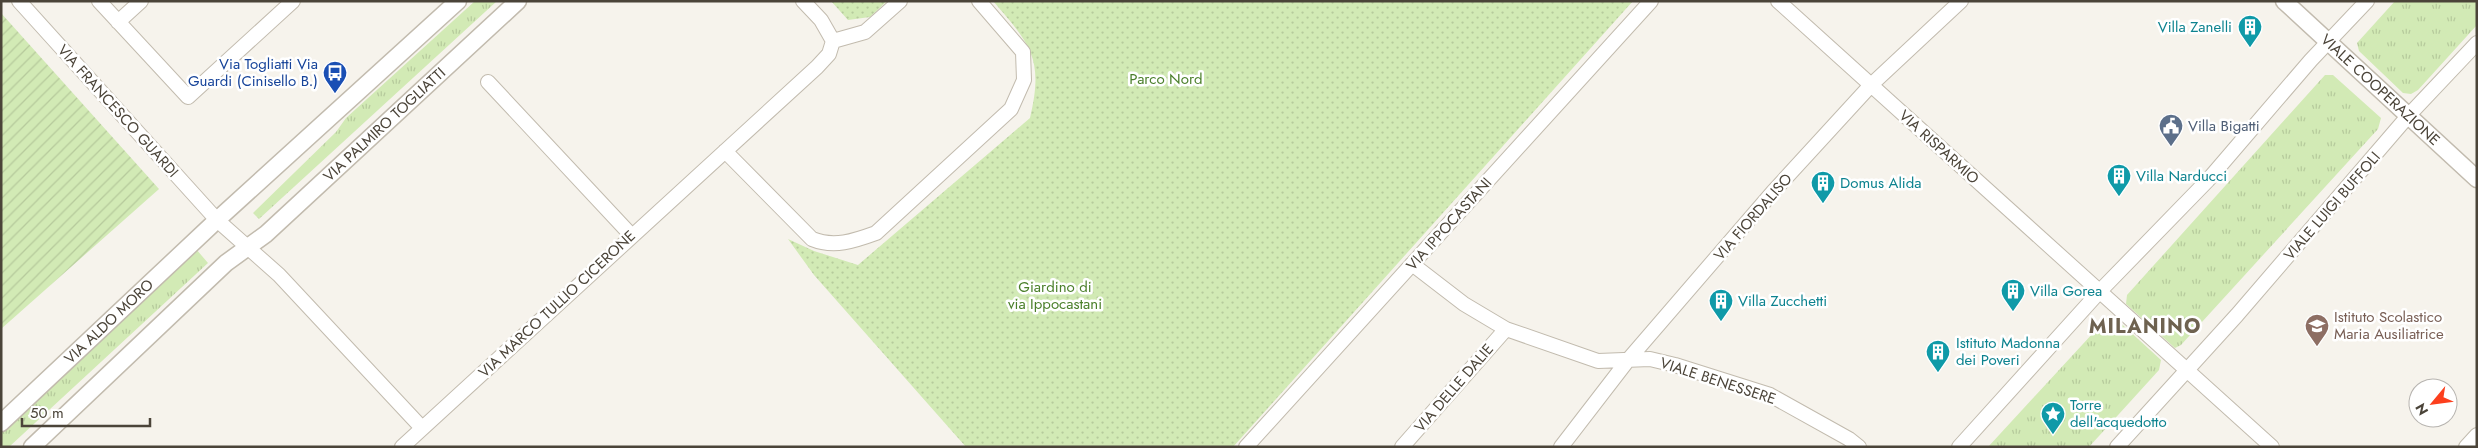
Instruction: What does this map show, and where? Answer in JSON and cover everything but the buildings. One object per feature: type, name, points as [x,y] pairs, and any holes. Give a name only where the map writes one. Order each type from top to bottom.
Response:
[{"type":"street","name":"VIA FRANCESCO GUARDI","points":[[18,1],[217,220],[249,248]]},
{"type":"street","points":[[99,1],[188,98],[293,1]]},
{"type":"street","points":[[118,22],[141,1]]},
{"type":"street","points":[[217,220],[458,1]]},
{"type":"street","name":"VIA PALMIRO TOGLIATTI","points":[[249,248],[518,1]]},
{"type":"street","points":[[803,1],[821,20],[834,41],[865,32],[900,1]]},
{"type":"street","points":[[725,151],[812,239],[820,242],[848,243],[876,233],[1012,109],[1024,80],[1023,52],[979,1]]},
{"type":"street","name":"VIA IPPOCASTANI","points":[[1247,446],[1651,1]]},
{"type":"street","name":"VIA RISPARMIO","points":[[1778,1],[2100,291]]},
{"type":"street","name":"VIA FIORDALISO","points":[[1561,447],[1628,360],[1772,193],[1871,85],[1961,1]]},
{"type":"street","name":"VIALE COOPERAZIONE","points":[[2284,1],[2477,179]]},
{"type":"street","points":[[1959,447],[2100,291],[2208,180],[2329,41],[2367,1]]},
{"type":"street","name":"VIA MARCO TULLIO CICERONE","points":[[402,447],[631,235],[817,67],[828,54],[834,41]]},
{"type":"street","name":"VIALE LUIGI BUFFOLI","points":[[2117,447],[2237,315],[2409,115],[2477,43]]},
{"type":"street","points":[[488,82],[631,235]]},
{"type":"street","name":"VIA ALDO MORO","points":[[1,423],[217,220]]},
{"type":"street","points":[[32,447],[226,264],[249,248],[279,275],[422,428]]},
{"type":"street","name":"VIALE BENESSERE","points":[[1412,264],[1464,304],[1506,329],[1598,361],[1650,359],[1770,395],[1859,447]]},
{"type":"street","points":[[2100,291],[2272,447]]},
{"type":"street","name":"VIA DELLE DALIE","points":[[1402,447],[1506,329]]},
{"type":"street","points":[[2466,447],[2477,434]]},
{"type":"green space","points":[[475,1],[497,1],[259,219],[253,213],[336,132],[346,118]]},
{"type":"green space","points":[[831,1],[887,1],[870,17],[848,20]]},
{"type":"green space","name":"Giardino di via Ippocastani","points":[[993,1],[1633,1],[1233,447],[966,447],[814,275],[788,239],[814,251],[858,265],[1030,118],[1035,81],[1031,54],[1017,30]]},
{"type":"green space","points":[[2395,1],[2477,1],[2477,25],[2418,90],[2411,94],[2403,93],[2359,51],[2357,43]]},
{"type":"green space","points":[[1,13],[159,189],[1,329]]},
{"type":"green space","points":[[2325,75],[2333,75],[2381,118],[2378,129],[2181,345],[2175,348],[2126,304],[2127,295]]},
{"type":"green space","points":[[196,249],[208,263],[9,447],[1,447],[1,428]]},
{"type":"green space","points":[[2114,317],[2161,360],[2159,370],[2089,447],[1988,447],[2106,319]]},
{"type":"place","name":"Villa Zanelli","points":[[2250,48]]},
{"type":"place","name":"Via Togliatti Via Guardi (Cinisello B.)","points":[[335,94]]},
{"type":"place","name":"Villa Bigatti","points":[[2171,147]]},
{"type":"place","name":"Villa Narducci","points":[[2119,197]]},
{"type":"place","name":"Domus Alida","points":[[1823,204]]},
{"type":"place","name":"Villa Gorea","points":[[2013,312]]},
{"type":"place","name":"Villa Zucchetti","points":[[1721,322]]},
{"type":"place","name":"Istituto Scolastico Maria Ausiliatrice","points":[[2317,347]]},
{"type":"place","name":"Istituto Madonna dei Poveri","points":[[1938,373]]},
{"type":"place","name":"Torre dell'acquedotto","points":[[2053,435]]},
{"type":"district","name":"MILANINO","points":[[2145,326]]},
{"type":"park label","name":"Parco Nord","points":[[1166,79]]}]
